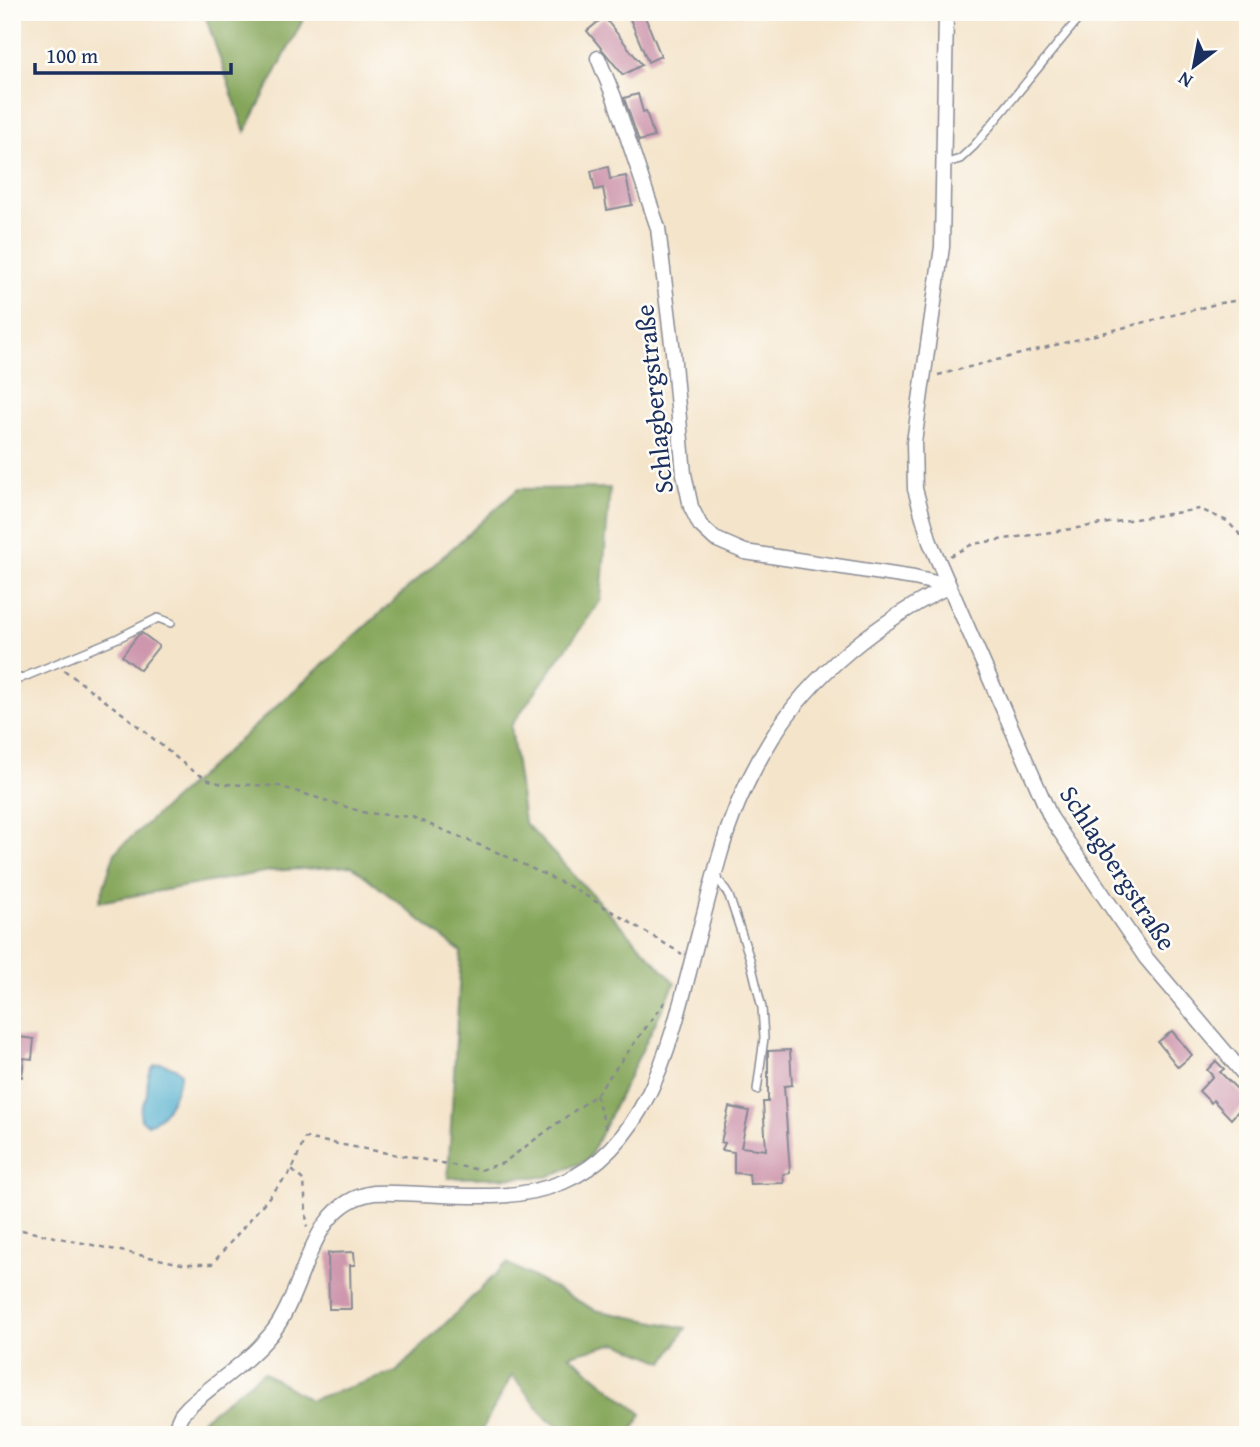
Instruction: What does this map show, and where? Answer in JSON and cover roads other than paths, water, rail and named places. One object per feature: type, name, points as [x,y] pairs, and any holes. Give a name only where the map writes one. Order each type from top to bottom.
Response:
[{"type":"street","name":"Schlagbergstraße","points":[[946,12],[942,247],[914,442],[915,489],[924,525],[948,586],[1051,818],[1146,958],[1248,1079]]},
{"type":"street","name":"Schlagbergstraße","points":[[598,58],[614,97],[658,228],[684,474],[691,507],[700,525],[715,539],[745,552],[914,578],[948,586]]},
{"type":"street","points":[[172,1435],[189,1406],[261,1345],[279,1324],[297,1290],[313,1247],[329,1219],[343,1203],[362,1195],[393,1192],[496,1195],[530,1192],[578,1175],[612,1147],[638,1113],[656,1081],[673,1033],[726,835],[770,740],[813,686],[865,639],[897,615],[948,586]]},
{"type":"lane","points":[[944,164],[960,159],[974,146],[1084,12]]},
{"type":"lane","points":[[12,682],[118,639],[158,618],[172,623]]},
{"type":"lane","points":[[714,878],[721,883],[729,896],[759,989],[764,1024],[757,1090]]},
{"type":"water","points":[[161,1063],[176,1068],[181,1073],[174,1096],[166,1110],[148,1124],[141,1120],[141,1106],[146,1096],[150,1072],[154,1065]]}]
